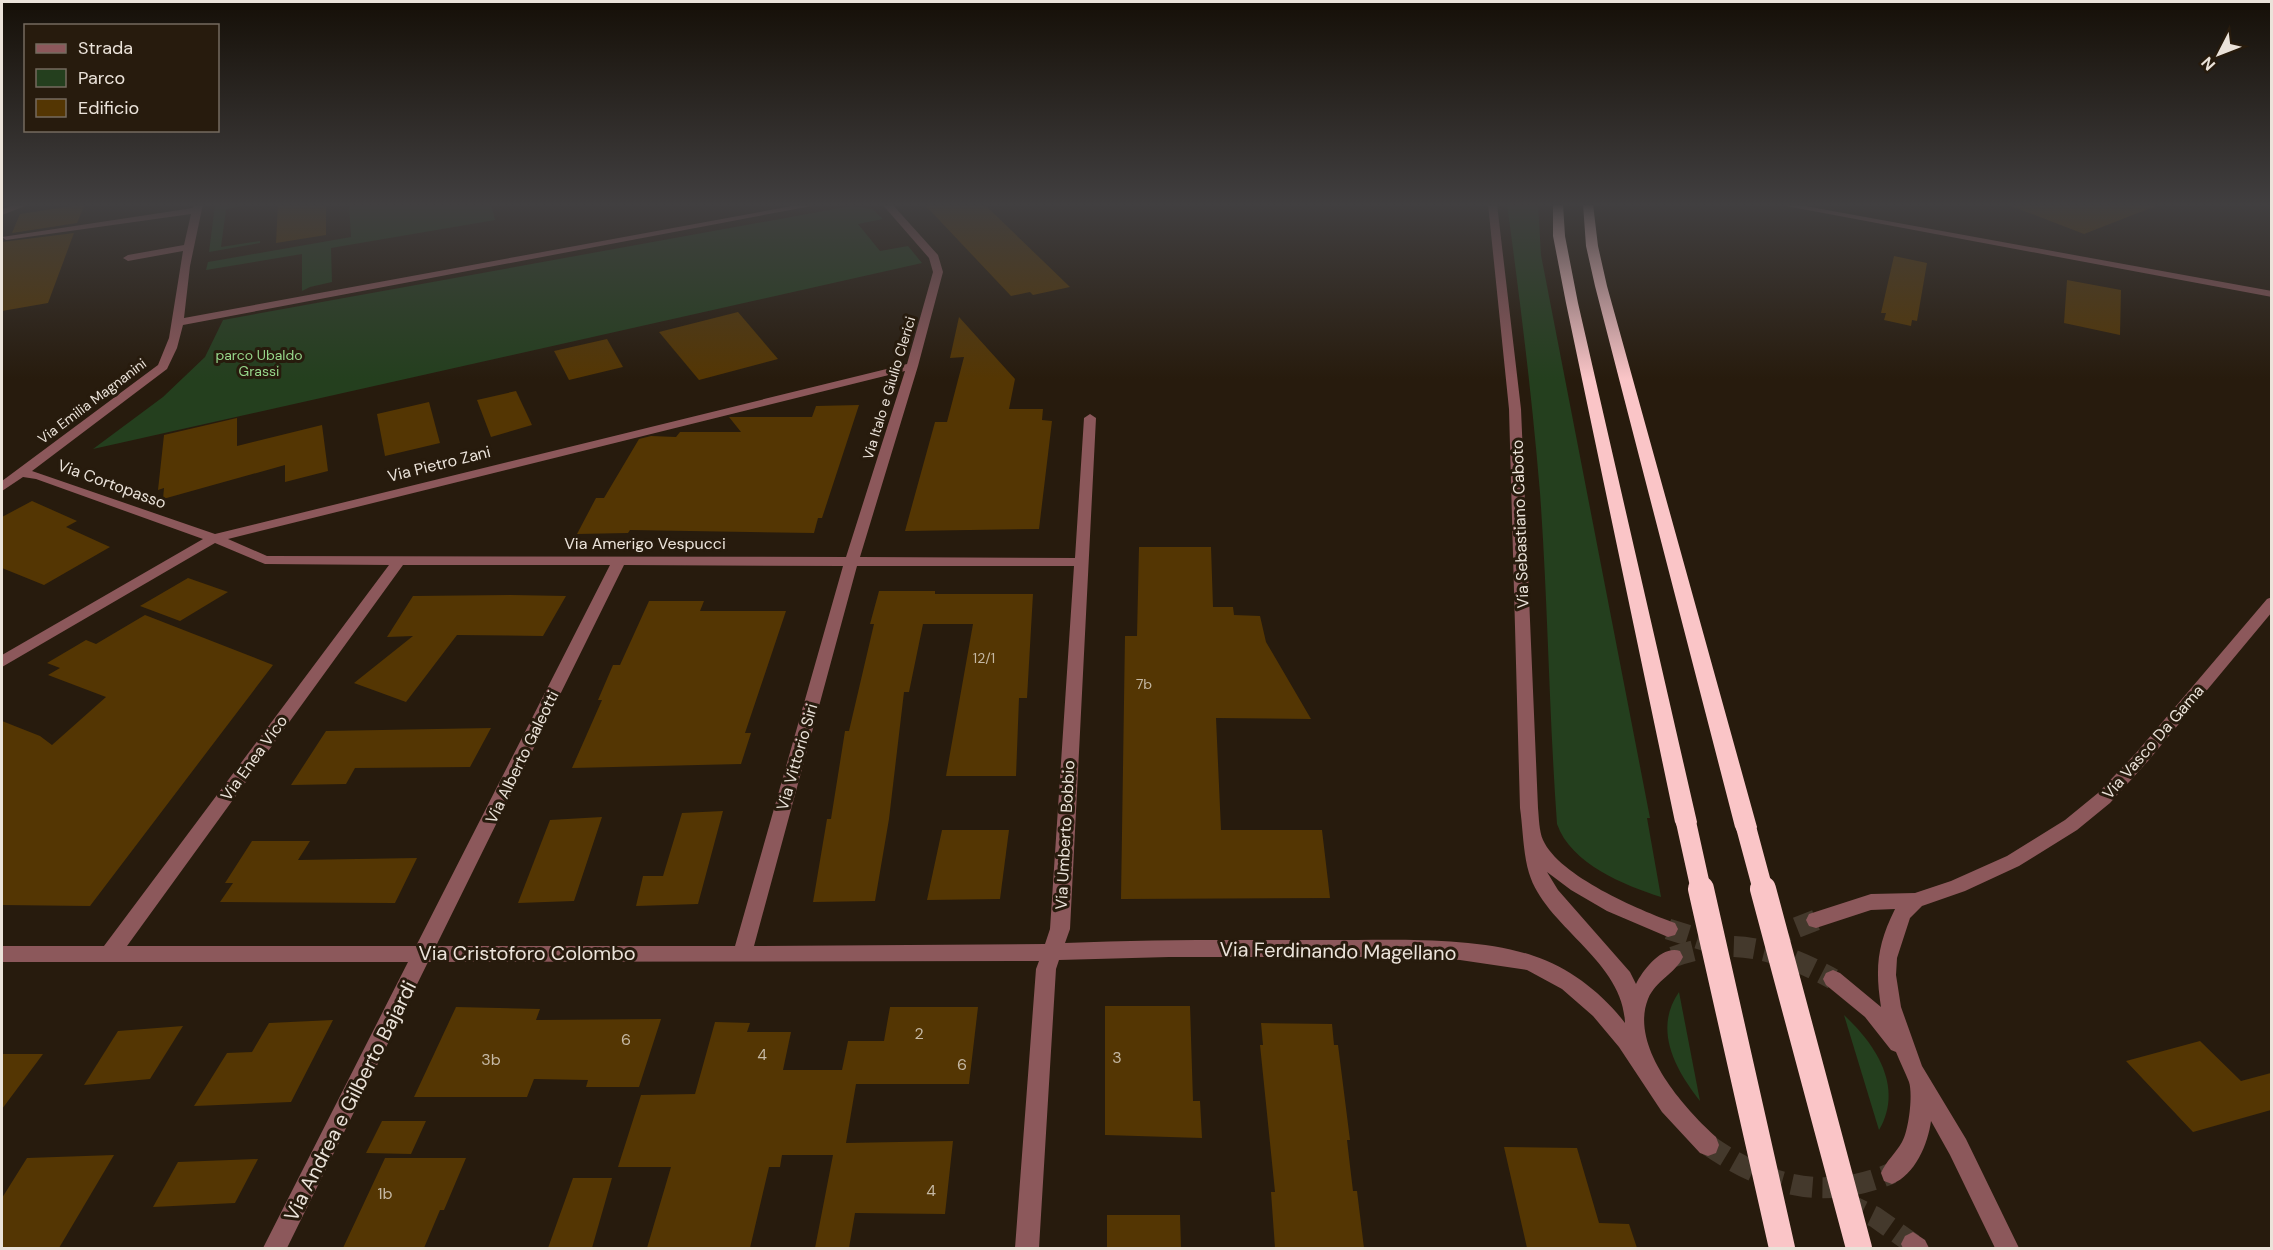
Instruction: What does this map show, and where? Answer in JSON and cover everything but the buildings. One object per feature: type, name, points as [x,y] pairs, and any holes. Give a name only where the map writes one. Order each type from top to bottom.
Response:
[{"type":"highway","points":[[1565,262],[1572,303],[1686,822],[1782,1248]]},
{"type":"highway","points":[[1596,262],[1859,1248]]},
{"type":"highway","points":[[1601,286],[1603,262]]},
{"type":"street","name":"Via Emilia Magnanini","points":[[21,473],[163,367],[180,322],[182,288],[187,262]]},
{"type":"street","points":[[180,322],[502,262]]},
{"type":"street","name":"Via Italo e Giulio Clerici","points":[[852,560],[912,366],[938,272],[935,262]]},
{"type":"street","name":"Via Sebastiano Caboto","points":[[1499,262],[1515,409],[1529,808],[1536,845],[1536,861],[1541,880],[1567,915],[1623,978],[1632,1000],[1636,1023]]},
{"type":"street","points":[[2098,262],[2271,294]]},
{"type":"street","name":"Via Pietro Zani","points":[[2,662],[214,538],[912,366]]},
{"type":"street","name":"Via Umberto Bobbio","points":[[1027,1248],[1046,969],[1060,929],[1090,418]]},
{"type":"street","points":[[2,487],[21,473]]},
{"type":"street","name":"Via Cortopasso","points":[[21,473],[39,476],[214,538]]},
{"type":"street","name":"Via Amerigo Vespucci","points":[[214,538],[265,560],[1082,562]]},
{"type":"street","name":"Via Vittorio Siri","points":[[742,954],[852,560]]},
{"type":"street","name":"Via Alberto Galeotti","points":[[425,953],[620,561]]},
{"type":"street","name":"Via Enea Vico","points":[[110,953],[398,562]]},
{"type":"street","name":"Via Vasco Da Gama","points":[[1915,901],[1995,870],[2054,837],[2090,811],[2142,757],[2271,602]]},
{"type":"street","points":[[1536,845],[1553,865],[1597,897],[1668,929]]},
{"type":"street","points":[[1816,920],[1870,902],[1915,901]]},
{"type":"street","points":[[1892,1173],[1905,1160],[1914,1145],[1921,1110],[1912,1070],[1888,995],[1886,967],[1902,914],[1915,901]]},
{"type":"street","name":"Via Ferdinando Magellano","points":[[1052,951],[1422,948],[1466,952],[1532,964],[1573,986],[1599,1008],[1620,1032],[1675,1113],[1708,1145]]},
{"type":"street","name":"Via Cristoforo Colombo","points":[[2,954],[1013,954],[1052,951]]},
{"type":"street","name":"Via Andrea e Gilberto Bajardi","points":[[275,1248],[425,953]]},
{"type":"street","name":"Via Ferdinando Magellano","points":[[1648,1074],[1638,1044],[1636,1023],[1639,998],[1646,982],[1656,969],[1673,957]]},
{"type":"street","points":[[1833,979],[1854,994],[1878,1017],[1902,1049],[1958,1147],[2007,1248]]},
{"type":"green space","points":[[208,262],[252,262],[206,270]]},
{"type":"green space","points":[[302,262],[331,262],[332,282],[302,291]]},
{"type":"green space","name":"parco Ubaldo Grassi","points":[[541,262],[922,263],[93,449],[163,397],[205,357],[223,320]]},
{"type":"green space","points":[[1514,262],[1542,262],[1650,818],[1647,818],[1661,897],[1616,879],[1586,862],[1564,838],[1557,824],[1540,493]]},
{"type":"green space","points":[[1679,992],[1700,1101],[1683,1076],[1670,1048],[1668,1020],[1671,1006]]},
{"type":"green space","points":[[1844,1015],[1876,1053],[1883,1068],[1889,1098],[1886,1114],[1879,1130]]},
{"type":"tunnel","points":[[1768,939],[1816,920]]},
{"type":"tunnel","points":[[1668,929],[1713,943]]},
{"type":"tunnel","points":[[1673,957],[1695,950],[1716,947],[1755,949],[1794,960],[1833,979]]},
{"type":"tunnel","points":[[1708,1145],[1752,1171],[1774,1180],[1797,1185],[1819,1188],[1843,1187],[1892,1173]]},
{"type":"tunnel","points":[[1844,1202],[1875,1217],[1913,1244]]}]
